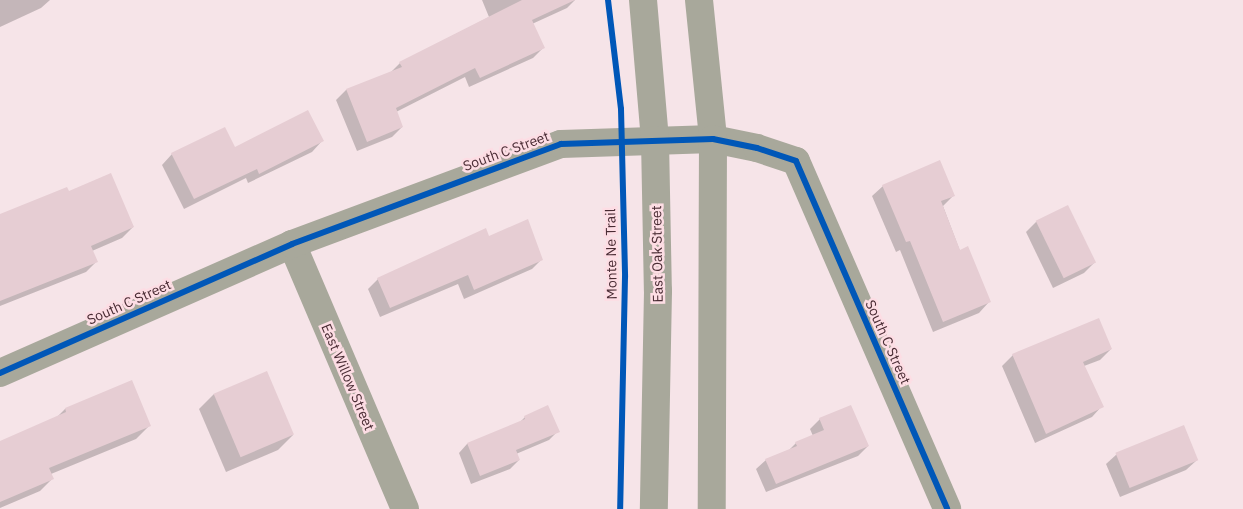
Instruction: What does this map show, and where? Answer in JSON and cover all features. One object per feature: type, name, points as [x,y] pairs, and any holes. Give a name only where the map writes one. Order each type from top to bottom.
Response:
[{"type":"street","name":"East Oak Street","points":[[642,0],[655,140],[658,291],[654,509]]},
{"type":"street","points":[[699,0],[713,139],[712,509]]},
{"type":"street","name":"South C Street","points":[[0,372],[292,244],[561,144],[713,139],[757,148],[796,161],[947,509]]},
{"type":"street","name":"East Willow Street","points":[[292,244],[405,509]]},
{"type":"building","points":[[522,0],[575,0],[532,20],[545,48],[480,78],[475,68],[396,108],[403,127],[367,142],[346,89],[402,67],[399,62]]},
{"type":"building","points":[[308,110],[324,141],[259,174],[257,169],[194,199],[171,153],[225,127],[235,147]]},
{"type":"building","points":[[940,160],[955,196],[941,201],[960,250],[968,246],[991,302],[943,322],[910,241],[906,242],[882,185]]},
{"type":"building","points":[[111,173],[134,227],[91,246],[98,262],[0,301],[0,214],[67,187],[69,191]]},
{"type":"building","points":[[1068,205],[1096,263],[1064,278],[1036,221]]},
{"type":"building","points":[[528,219],[543,260],[474,290],[468,275],[390,308],[377,278],[486,228],[489,236]]},
{"type":"building","points":[[1099,318],[1112,349],[1083,362],[1104,407],[1046,434],[1012,354]]},
{"type":"building","points":[[267,371],[294,435],[241,457],[214,394]]},
{"type":"building","points":[[132,380],[151,426],[49,468],[54,479],[0,502],[0,441],[66,412],[65,408]]},
{"type":"building","points":[[548,405],[560,432],[516,450],[520,460],[480,476],[467,443],[525,419],[524,416]]},
{"type":"building","points":[[851,405],[869,446],[776,484],[765,459],[797,446],[795,442],[824,430],[819,418]]},
{"type":"building","points":[[1184,425],[1198,460],[1130,488],[1115,453]]},
{"type":"cycle path","name":"Monte Ne Trail","points":[[608,0],[621,109],[625,277],[620,509]]},
{"type":"cycle path","points":[[0,373],[292,244],[561,144],[713,139],[757,148],[796,161],[947,509]]}]
